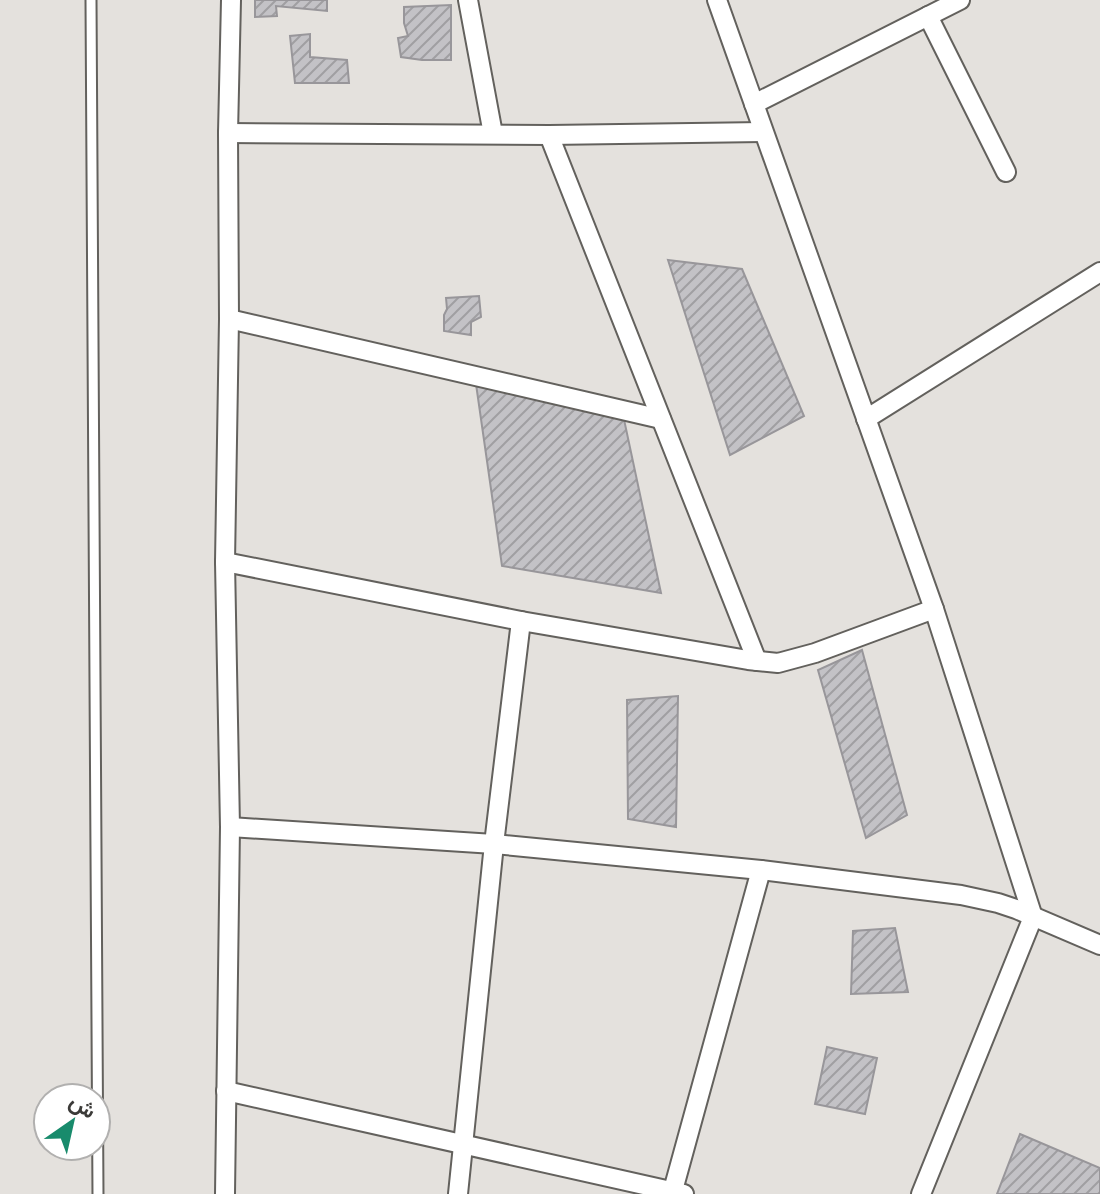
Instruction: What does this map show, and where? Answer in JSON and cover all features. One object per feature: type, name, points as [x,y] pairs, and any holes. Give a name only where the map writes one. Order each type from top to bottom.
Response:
[{"type":"street","points":[[225,1194],[230,827],[225,562],[231,0]]},
{"type":"street","points":[[468,0],[493,134]]},
{"type":"street","points":[[717,0],[934,609],[1033,917],[921,1194]]},
{"type":"street","points":[[754,104],[932,9],[960,0]]},
{"type":"street","points":[[932,9],[1006,172]]},
{"type":"street","points":[[228,133],[549,135],[763,132]]},
{"type":"street","points":[[549,135],[757,661]]},
{"type":"street","points":[[866,419],[1100,272]]},
{"type":"street","points":[[229,319],[661,419]]},
{"type":"street","points":[[225,562],[521,621],[778,663],[815,653],[934,609]]},
{"type":"street","points":[[458,1194],[494,844],[521,621]]},
{"type":"street","points":[[230,827],[494,844],[761,870],[980,898],[1100,945]]},
{"type":"street","points":[[226,1091],[676,1193],[761,870]]},
{"type":"lane","points":[[91,0],[98,1194]]},
{"type":"building","points":[[255,0],[327,0],[327,11],[276,6],[277,16],[255,17]]},
{"type":"building","points":[[451,5],[451,60],[401,57],[398,38],[408,36],[404,7]]},
{"type":"building","points":[[310,34],[310,57],[347,60],[349,83],[295,83],[290,36]]},
{"type":"building","points":[[668,260],[742,269],[804,416],[730,455]]},
{"type":"building","points":[[479,296],[481,317],[471,322],[471,335],[444,331],[446,298]]},
{"type":"building","points":[[475,377],[622,410],[661,593],[502,566]]},
{"type":"building","points":[[862,650],[907,815],[866,838],[818,670]]},
{"type":"building","points":[[678,696],[676,827],[628,819],[627,700]]},
{"type":"building","points":[[895,928],[908,992],[851,994],[853,931]]},
{"type":"building","points":[[827,1047],[877,1058],[865,1114],[815,1104]]},
{"type":"building","points":[[1020,1134],[1100,1168],[1100,1194],[997,1194]]}]
